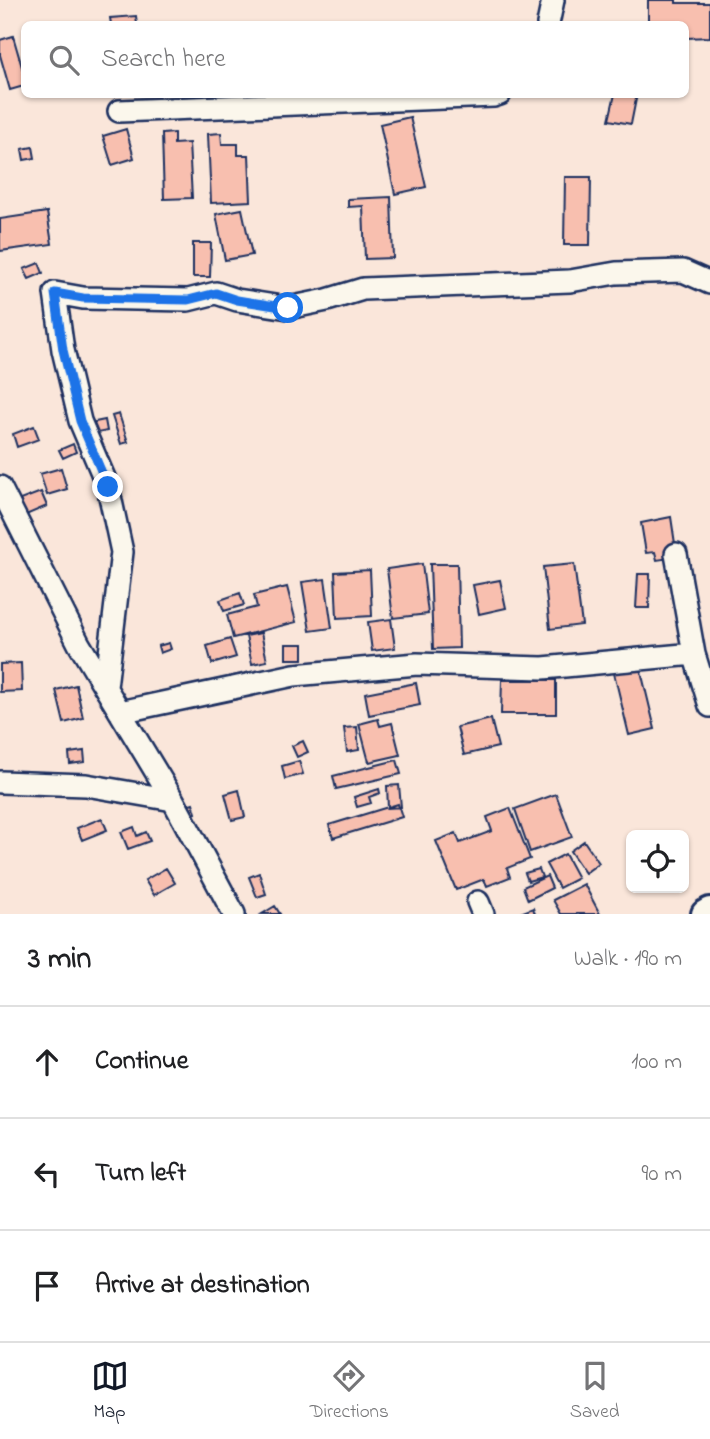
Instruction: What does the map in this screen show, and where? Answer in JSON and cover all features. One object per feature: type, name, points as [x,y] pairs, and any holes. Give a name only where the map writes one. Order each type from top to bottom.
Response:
[{"type":"main road","points":[[705,914],[710,911]]},
{"type":"street","points":[[549,21],[553,0]]},
{"type":"street","points":[[119,111],[444,98]]},
{"type":"street","points":[[106,687],[122,552],[108,487],[80,421],[63,350],[55,293],[83,298],[188,300],[216,293],[237,300],[288,308],[363,289],[570,281],[616,273],[683,271],[710,283]]},
{"type":"street","points":[[0,487],[79,644],[173,800],[234,914]]},
{"type":"street","points":[[676,554],[694,654],[710,706]]},
{"type":"street","points":[[120,712],[294,675],[417,664],[543,668],[694,654]]},
{"type":"street","points":[[0,782],[86,785],[173,800]]},
{"type":"building","points":[[648,0],[710,3],[710,37],[689,38],[689,21],[648,21]]},
{"type":"building","points":[[136,16],[137,21],[110,21],[110,18]]},
{"type":"building","points":[[13,36],[21,64],[21,87],[10,90],[0,55],[0,40]]},
{"type":"building","points":[[614,98],[636,98],[631,124],[609,120]]},
{"type":"building","points":[[410,117],[426,187],[395,194],[380,124]]},
{"type":"building","points":[[126,129],[134,158],[112,165],[103,136]]},
{"type":"building","points":[[174,133],[174,144],[189,143],[192,198],[164,199],[162,134]]},
{"type":"building","points":[[221,133],[222,144],[238,144],[238,155],[249,155],[251,201],[211,203],[208,134]]},
{"type":"building","points":[[33,147],[35,158],[24,160],[22,149]]},
{"type":"building","points":[[565,177],[591,177],[590,245],[564,245]]},
{"type":"building","points":[[391,197],[393,258],[365,259],[363,206],[348,207],[348,199]]},
{"type":"building","points":[[242,209],[252,255],[225,260],[216,214]]},
{"type":"building","points":[[47,212],[52,244],[0,251],[0,219]]},
{"type":"building","points":[[193,243],[211,243],[210,277],[193,277]]},
{"type":"building","points":[[39,263],[43,273],[29,279],[24,269]]},
{"type":"building","points":[[119,414],[128,442],[121,444],[112,416]]},
{"type":"building","points":[[105,420],[107,431],[93,434],[90,423]]},
{"type":"building","points":[[34,426],[39,439],[17,447],[13,434]]},
{"type":"building","points":[[73,444],[76,452],[63,458],[59,450]]},
{"type":"building","points":[[61,468],[67,489],[47,495],[40,474]]},
{"type":"building","points":[[41,492],[47,506],[26,515],[20,500]]},
{"type":"building","points":[[671,517],[677,557],[657,560],[655,552],[646,553],[641,523]]},
{"type":"building","points":[[422,564],[428,614],[393,618],[387,569]]},
{"type":"building","points":[[430,564],[457,564],[459,648],[433,649]]},
{"type":"building","points":[[574,564],[582,625],[550,629],[543,567]]},
{"type":"building","points":[[370,570],[372,616],[337,618],[335,572]]},
{"type":"building","points":[[638,574],[650,574],[649,608],[636,608]]},
{"type":"building","points":[[325,579],[332,628],[310,631],[302,582]]},
{"type":"building","points":[[500,580],[506,608],[479,614],[473,585]]},
{"type":"building","points":[[287,587],[296,622],[233,638],[227,615],[257,607],[254,595]]},
{"type":"building","points":[[240,593],[244,605],[224,611],[220,600]]},
{"type":"building","points":[[391,619],[395,648],[372,651],[368,622]]},
{"type":"building","points":[[261,633],[267,661],[252,664],[246,636]]},
{"type":"building","points":[[230,639],[236,657],[212,664],[207,646]]},
{"type":"building","points":[[169,643],[171,649],[160,653],[158,646]]},
{"type":"building","points":[[286,644],[303,644],[303,659],[286,659]]},
{"type":"building","points":[[21,663],[22,691],[0,692],[0,664]]},
{"type":"building","points":[[640,667],[655,729],[629,735],[614,673]]},
{"type":"building","points":[[502,680],[556,680],[556,714],[501,714]]},
{"type":"building","points":[[416,683],[420,705],[369,715],[365,693]]},
{"type":"building","points":[[76,685],[83,718],[64,723],[56,690]]},
{"type":"building","points":[[378,719],[380,726],[392,723],[400,755],[369,762],[359,724]]},
{"type":"building","points":[[491,719],[498,747],[464,755],[457,727]]},
{"type":"building","points":[[357,727],[359,750],[347,752],[344,728]]},
{"type":"building","points":[[303,741],[308,752],[297,757],[292,746]]},
{"type":"building","points":[[84,751],[85,762],[70,764],[69,753]]},
{"type":"building","points":[[397,760],[401,774],[336,789],[333,776]]},
{"type":"building","points":[[299,761],[303,774],[285,779],[282,766]]},
{"type":"building","points":[[399,785],[401,807],[388,808],[387,786]]},
{"type":"building","points":[[379,789],[380,793],[369,797],[371,803],[357,807],[354,797]]},
{"type":"building","points":[[239,790],[245,817],[232,820],[225,794]]},
{"type":"building","points":[[556,794],[572,837],[530,852],[515,809]]},
{"type":"building","points":[[193,803],[196,813],[183,817],[180,807]]},
{"type":"building","points":[[398,804],[402,817],[333,838],[329,825]]},
{"type":"building","points":[[510,808],[530,859],[507,868],[510,877],[487,886],[484,879],[456,890],[436,841],[456,833],[460,843],[492,831],[487,817]]},
{"type":"building","points":[[102,818],[107,830],[82,840],[77,828]]},
{"type":"building","points":[[134,827],[137,836],[146,832],[150,841],[128,849],[121,832]]},
{"type":"building","points":[[584,841],[599,863],[585,873],[570,851]]},
{"type":"building","points":[[565,854],[578,878],[559,888],[546,864]]},
{"type":"building","points":[[166,868],[175,883],[154,895],[145,880]]},
{"type":"building","points":[[539,869],[542,877],[528,881],[525,873]]},
{"type":"building","points":[[259,873],[266,894],[257,897],[249,877]]},
{"type":"building","points":[[547,876],[552,888],[528,900],[523,887]]},
{"type":"building","points":[[584,884],[600,914],[561,914],[553,900]]},
{"type":"building","points":[[275,906],[280,914],[262,914]]},
{"type":"building","points":[[533,908],[535,914],[518,914]]},
{"type":"route","points":[[108,487],[80,421],[63,350],[55,293],[83,298],[188,300],[216,293],[237,300],[288,308]]}]
